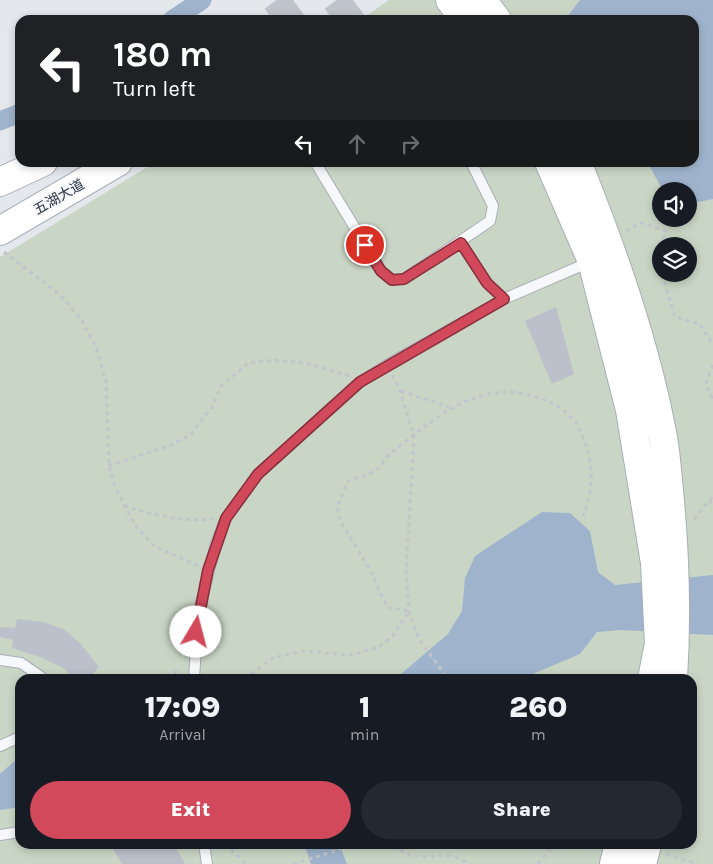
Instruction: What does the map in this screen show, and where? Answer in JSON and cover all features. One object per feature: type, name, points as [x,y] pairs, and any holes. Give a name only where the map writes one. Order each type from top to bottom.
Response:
[{"type":"main road","points":[[450,0],[461,15]]},
{"type":"main road","points":[[482,0],[493,15]]},
{"type":"main road","points":[[0,182],[32,167]]},
{"type":"main road","name":"五湖大道","points":[[0,231],[109,167]]},
{"type":"main road","points":[[552,167],[604,252]]},
{"type":"main road","points":[[578,167],[604,252],[648,367],[663,439],[667,644],[672,674]]},
{"type":"main road","points":[[654,674],[667,644]]},
{"type":"main road","points":[[614,864],[618,849]]},
{"type":"lane","points":[[318,167],[381,271],[392,280],[404,279],[461,243],[490,221],[493,206],[474,167]]},
{"type":"lane","points":[[461,243],[487,283],[504,299]]},
{"type":"lane","points":[[194,674],[198,616],[208,570],[226,518],[258,474],[360,382],[504,299],[604,252]]},
{"type":"lane","points":[[0,660],[20,663],[36,674]]},
{"type":"lane","points":[[0,746],[15,739]]},
{"type":"lane","points":[[0,835],[15,833]]},
{"type":"lane","points":[[205,849],[207,864]]},
{"type":"path","points":[[604,252],[641,223],[666,231],[663,237]]},
{"type":"path","points":[[0,249],[59,294],[81,319],[96,347],[106,380],[109,466],[115,487],[135,525],[154,546],[208,570]]},
{"type":"path","points":[[665,282],[675,316],[700,324],[713,346]]},
{"type":"path","points":[[109,466],[172,445],[190,435],[212,407],[221,386],[248,364],[275,360],[306,363],[345,374],[360,382]]},
{"type":"path","points":[[387,365],[400,391],[414,436],[406,573],[409,611],[419,639],[444,674]]},
{"type":"path","points":[[713,365],[706,383],[713,401]]},
{"type":"path","points":[[400,391],[450,407]]},
{"type":"path","points":[[409,611],[387,607],[370,570],[340,520],[337,507],[348,481],[377,470],[390,454],[450,407],[484,394],[518,391],[554,402],[576,422],[589,450],[592,479],[588,503],[583,516]]},
{"type":"path","points":[[709,500],[713,507]]},
{"type":"path","points":[[124,506],[164,518],[191,521],[226,518]]},
{"type":"path","points":[[251,674],[272,658],[302,651],[351,655],[379,648],[393,635],[409,611]]},
{"type":"path","points":[[171,674],[193,665]]},
{"type":"path","points":[[230,849],[246,864]]},
{"type":"path","points":[[293,864],[336,849]]},
{"type":"path","points":[[398,849],[418,858],[456,857],[470,864]]},
{"type":"path","points":[[538,864],[549,849]]},
{"type":"path","points":[[645,852],[698,864]]},
{"type":"green space","points":[[389,0],[713,0],[713,864],[0,864],[0,257],[147,167],[699,167],[699,15],[367,15]]},
{"type":"water","points":[[580,0],[713,0],[713,199],[697,202],[697,182],[658,182],[650,167],[699,167],[699,15],[569,15]]},
{"type":"water","points":[[542,512],[570,513],[590,531],[598,572],[615,585],[713,575],[713,635],[622,630],[597,632],[580,654],[533,674],[401,674],[448,634],[462,611],[465,578],[475,556]]},
{"type":"water","points":[[15,760],[15,808],[0,810],[0,774]]},
{"type":"water","points":[[306,849],[341,849],[347,864],[311,864]]},
{"type":"building","points":[[556,307],[574,374],[552,384],[525,321]]},
{"type":"building","points":[[17,619],[43,622],[63,629],[80,643],[99,667],[93,674],[70,674],[63,668],[43,658],[12,648],[13,640],[0,637],[0,627],[15,628]]},
{"type":"building","points":[[113,849],[177,849],[185,864],[122,864]]},
{"type":"waterway","points":[[180,15],[202,0]]},
{"type":"waterway","points":[[0,121],[15,115]]},
{"type":"tunnel","points":[[280,15],[300,0]]},
{"type":"tunnel","points":[[340,15],[360,0]]},
{"type":"route","points":[[196,632],[208,570],[216,543],[226,518],[258,474],[360,382],[504,299],[487,283],[461,243],[404,279],[392,280],[381,271],[365,245]]}]
